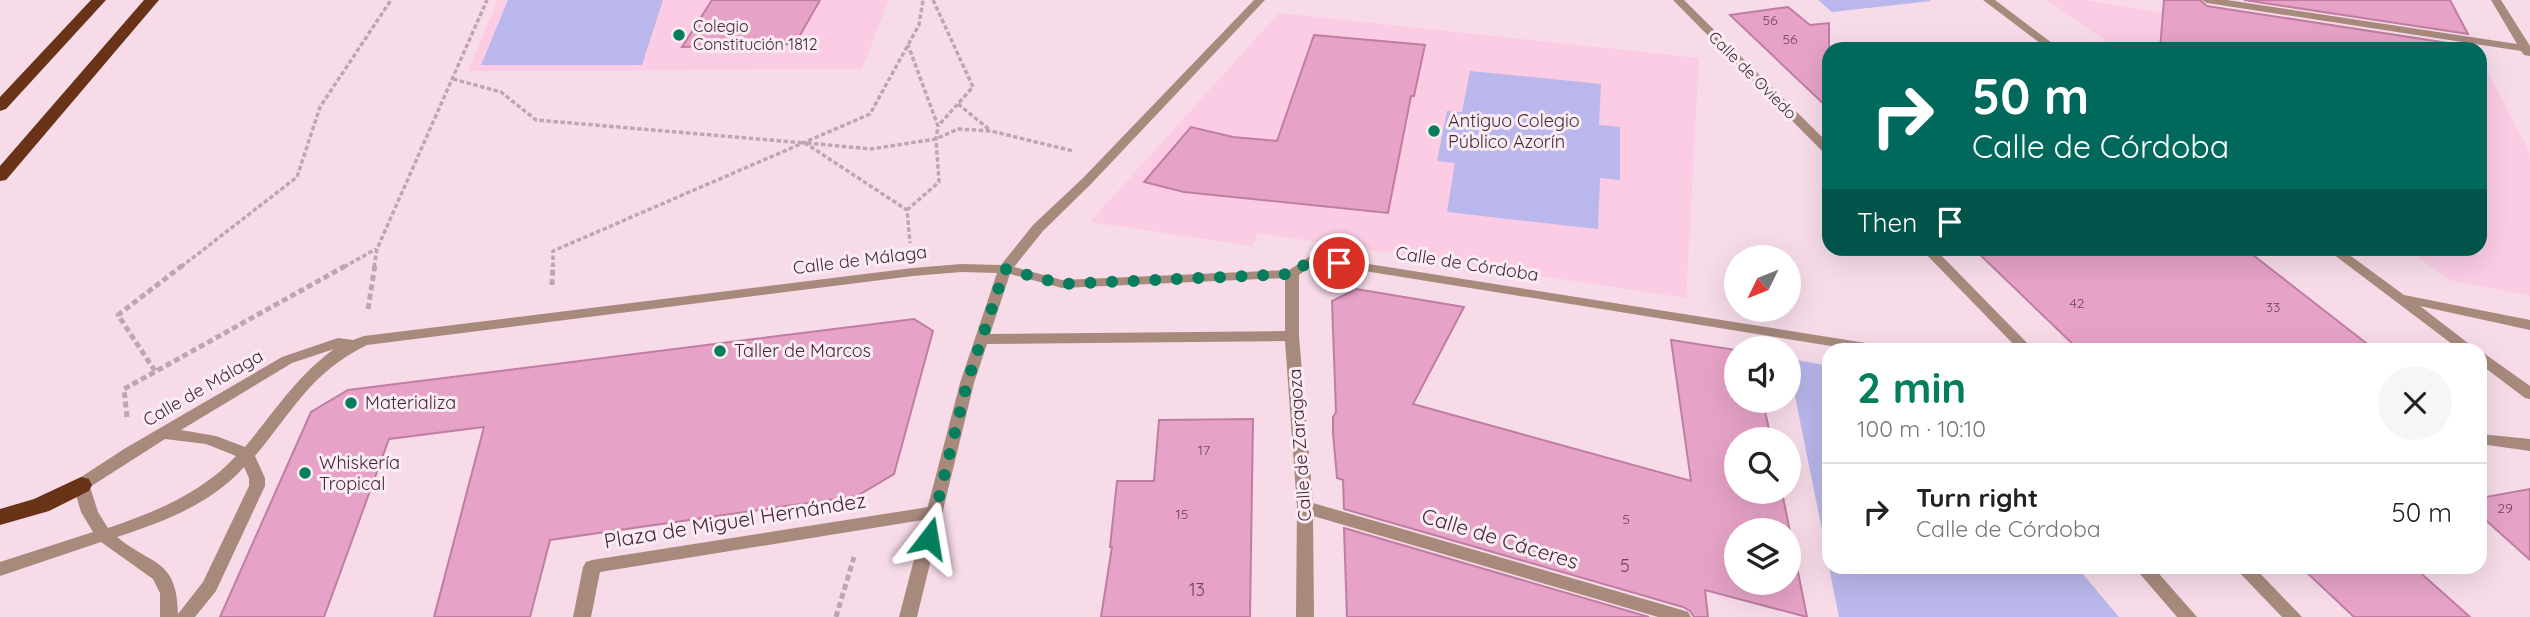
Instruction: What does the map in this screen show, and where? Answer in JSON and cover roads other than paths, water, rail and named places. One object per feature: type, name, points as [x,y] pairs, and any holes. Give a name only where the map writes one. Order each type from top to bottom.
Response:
[{"type":"highway","points":[[0,106],[99,0]]},
{"type":"highway","points":[[0,176],[152,0]]},
{"type":"highway","points":[[0,517],[41,505],[81,485]]},
{"type":"street","points":[[908,617],[980,339],[1005,269],[1038,228],[1261,0]]},
{"type":"street","name":"Calle de Oviedo","points":[[1678,0],[1822,144]]},
{"type":"street","points":[[1988,0],[2045,42]]},
{"type":"street","points":[[2207,0],[2472,42]]},
{"type":"street","points":[[2496,0],[2529,51]]},
{"type":"street","points":[[2487,44],[2529,51]]},
{"type":"street","points":[[1934,256],[2020,343]]},
{"type":"street","points":[[2342,256],[2461,343]]},
{"type":"street","name":"Calle de Córdoba","points":[[1005,269],[1062,284],[1292,274],[1312,259],[1842,343]]},
{"type":"street","name":"Calle de Málaga","points":[[81,485],[288,360],[338,343],[358,343],[913,272],[961,268],[1005,269]]},
{"type":"street","name":"Calle de Zaragoza","points":[[1292,274],[1292,336],[1305,506],[1306,617]]},
{"type":"street","points":[[2400,298],[2530,325]]},
{"type":"street","points":[[980,339],[1292,336]]},
{"type":"street","points":[[0,569],[51,550],[106,536],[164,513],[207,490],[246,454],[302,384],[358,343]]},
{"type":"street","points":[[2487,362],[2530,394]]},
{"type":"street","points":[[162,434],[191,435],[222,442],[246,454],[257,478],[257,486],[210,586],[185,617]]},
{"type":"street","points":[[2487,440],[2530,445]]},
{"type":"street","points":[[81,485],[92,518],[106,536],[121,550],[140,558],[155,569],[168,591],[169,617]]},
{"type":"street","name":"Calle de Cáceres","points":[[1305,506],[1682,617]]},
{"type":"street","name":"Plaza de Miguel Hernández","points":[[582,617],[592,567],[936,512]]},
{"type":"street","points":[[2149,574],[2188,617]]},
{"type":"street","points":[[2250,574],[2293,617]]},
{"type":"place","name":"Colegio Constitución 1812","points":[[679,35]]},
{"type":"place","name":"Antiguo Colegio Público Azorín","points":[[1434,131]]},
{"type":"place","name":"Taller de Marcos","points":[[720,351]]},
{"type":"place","name":"Materializa","points":[[351,403]]},
{"type":"place","name":"Whiskería Tropical","points":[[305,473]]}]
